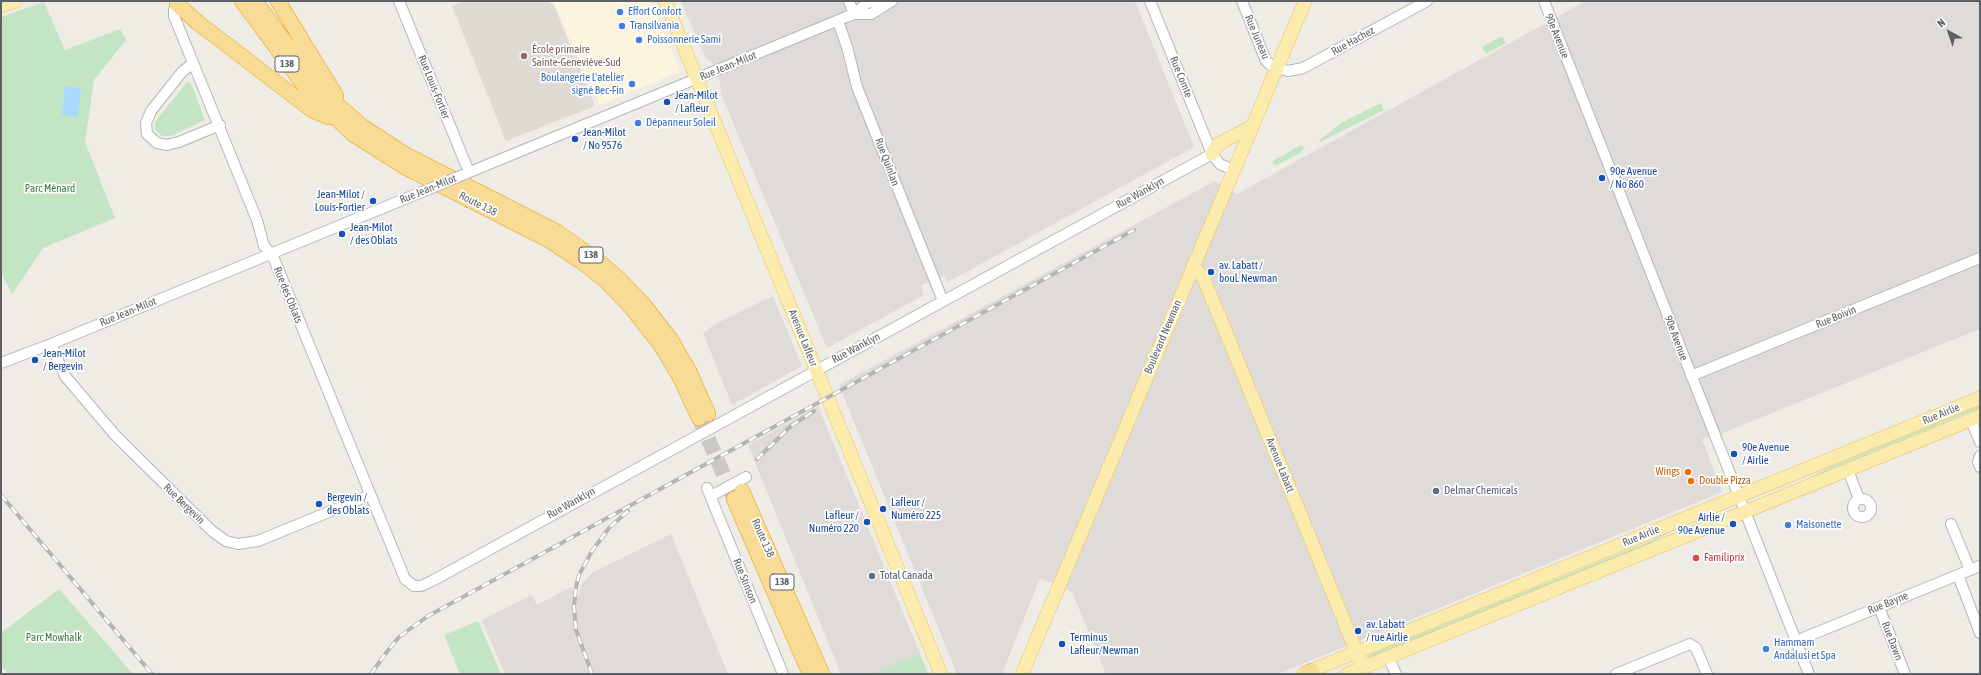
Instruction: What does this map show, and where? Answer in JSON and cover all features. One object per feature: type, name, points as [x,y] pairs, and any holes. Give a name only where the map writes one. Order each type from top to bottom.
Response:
[{"type":"highway","name":"Route 138","points":[[242,1],[296,76],[342,117],[369,131],[397,150],[552,229],[598,260],[627,286],[663,329],[689,371],[704,416]]},
{"type":"highway","name":"Route 138","points":[[256,1],[309,75],[342,117]]},
{"type":"highway","points":[[278,1],[342,117]]},
{"type":"highway","points":[[177,2],[197,22],[312,110],[342,117]]},
{"type":"highway","name":"Route 138","points":[[740,488],[810,674]]},
{"type":"highway","name":"Route 138","points":[[740,488],[822,674]]},
{"type":"main road","points":[[1,6],[16,1]]},
{"type":"main road","name":"Avenue Lafleur","points":[[666,1],[941,674]]},
{"type":"main road","name":"Boulevard Newman","points":[[1022,674],[1305,1]]},
{"type":"main road","points":[[1212,154],[1218,144],[1251,127]]},
{"type":"main road","name":"Avenue Labatt","points":[[1193,266],[1204,279],[1363,668]]},
{"type":"main road","name":"Rue Airlie","points":[[1307,673],[1980,398]]},
{"type":"main road","name":"Rue Airlie","points":[[1347,674],[1975,418]]},
{"type":"street","name":"Rue Louis-Fortier","points":[[399,1],[467,173]]},
{"type":"street","points":[[849,1],[854,14]]},
{"type":"street","name":"Rue Jean-Milot","points":[[1,363],[272,254],[838,21],[854,14],[867,3],[876,1]]},
{"type":"street","name":"Rue Jean-Milot","points":[[854,14],[871,14],[892,1]]},
{"type":"street","name":"Rue Comte","points":[[1150,1],[1212,154]]},
{"type":"street","name":"Rue Juneau","points":[[1242,1],[1266,61],[1276,69]]},
{"type":"street","name":"Rue Hachez","points":[[1276,69],[1290,71],[1304,68],[1427,1]]},
{"type":"street","name":"90e Avenue","points":[[1544,1],[1809,674]]},
{"type":"street","name":"Rue des Oblats","points":[[177,2],[174,10],[174,16],[220,125],[257,220],[264,246],[272,254],[405,579],[410,585]]},
{"type":"street","name":"Rue Quinlan","points":[[838,21],[847,47],[857,87],[943,301]]},
{"type":"street","points":[[193,63],[182,72],[149,115],[146,123],[147,134],[157,143],[167,145],[220,125]]},
{"type":"street","points":[[1212,154],[1220,164],[1233,170]]},
{"type":"street","name":"Rue Wanklyn","points":[[410,585],[421,586],[432,581],[1212,154]]},
{"type":"street","name":"Rue Boivin","points":[[1691,376],[1980,258]]},
{"type":"street","name":"Rue Bergevin","points":[[51,344],[65,376],[119,439],[212,531],[226,541],[238,544],[258,541],[370,495]]},
{"type":"street","points":[[1975,418],[1980,442]]},
{"type":"street","points":[[1980,456],[1978,462],[1980,467]]},
{"type":"street","points":[[1848,470],[1859,499]]},
{"type":"street","name":"Rue Stinson","points":[[740,488],[709,492],[783,674]]},
{"type":"street","points":[[1951,524],[1970,570]]},
{"type":"street","name":"Rue Bayne","points":[[1796,641],[1980,566]]},
{"type":"street","points":[[1958,575],[1980,633]]},
{"type":"street","name":"Rue Dawn","points":[[1879,607],[1905,674]]},
{"type":"street","points":[[1616,674],[1686,646],[1694,645],[1707,674]]},
{"type":"street","points":[[1388,657],[1396,674]]},
{"type":"shaded area","name":"École primaire Sainte-Geneviève-Sud","points":[[466,1],[548,1],[554,5],[595,106],[506,141],[452,6]]},
{"type":"shaded area","points":[[548,1],[651,1],[680,71],[600,105],[554,5]]},
{"type":"shaded area","points":[[681,1],[1135,1],[1194,147],[948,282],[945,276],[921,285],[924,295],[827,348],[721,94],[720,83],[711,60],[706,59]]},
{"type":"shaded area","points":[[1586,1],[1980,1],[1980,329],[1715,436],[1702,439],[1722,492],[1278,674],[1106,674],[1072,592],[1040,578],[1002,674],[957,674],[839,385],[1215,181],[1237,194]]},
{"type":"shaded area","points":[[773,296],[802,366],[732,405],[703,333],[715,324]]},
{"type":"shaded area","points":[[818,406],[920,654],[873,674],[841,674],[748,445]]},
{"type":"shaded area","points":[[671,534],[728,674],[505,674],[482,620],[532,595],[537,605],[571,587],[575,594],[579,595],[582,584],[592,573]]},
{"type":"green space","name":"Parc Ménard","points":[[44,2],[65,50],[120,29],[126,40],[94,80],[85,142],[115,218],[43,248],[12,294],[1,273],[1,17]]},
{"type":"green space","points":[[1502,36],[1506,43],[1486,54],[1482,47]]},
{"type":"green space","points":[[187,82],[191,83],[205,120],[171,136],[162,136],[155,130],[155,122]]},
{"type":"green space","points":[[1381,103],[1384,110],[1320,142],[1319,140],[1343,122]]},
{"type":"green space","points":[[1301,145],[1305,147],[1300,153],[1277,165],[1273,164],[1273,161]]},
{"type":"green space","points":[[1980,406],[1980,408],[1802,481],[1835,465]]},
{"type":"green space","points":[[1681,526],[1649,544],[1369,658],[1368,655],[1648,542]]},
{"type":"green space","name":"Parc Mowhalk","points":[[59,589],[133,674],[8,674],[1,666],[1,633]]},
{"type":"green space","points":[[478,621],[501,674],[460,674],[444,635]]},
{"type":"green space","points":[[920,654],[928,674],[873,674],[873,673]]},
{"type":"water","points":[[65,86],[81,88],[78,117],[62,115]]},
{"type":"tunnel","points":[[699,418],[733,496]]},
{"type":"railway","points":[[371,674],[399,637],[428,616],[1134,230]]},
{"type":"railway","points":[[757,459],[791,426],[814,411]]},
{"type":"railway","points":[[1,495],[152,674]]},
{"type":"railway","points":[[592,674],[576,630],[574,607],[576,587],[579,575],[592,551],[609,528],[628,511]]},
{"type":"place","name":"Effort Confort","points":[[620,12]]},
{"type":"place","name":"Transilvania","points":[[622,26]]},
{"type":"place","name":"Poissonnerie Sami","points":[[639,40]]},
{"type":"place","name":"École primaire Sainte-Geneviève-Sud","points":[[524,56]]},
{"type":"place","name":"Boulangerie L'atelier signé Bec-Fin","points":[[632,84]]},
{"type":"place","name":"Jean-Milot / Lafleur","points":[[667,102]]},
{"type":"place","name":"Dépanneur Soleil","points":[[638,123]]},
{"type":"place","name":"Jean-Milot / No 9576","points":[[575,139]]},
{"type":"place","name":"90e Avenue / No 860","points":[[1602,178]]},
{"type":"place","name":"Jean-Milot / Louis-Fortier","points":[[373,201]]},
{"type":"place","name":"Jean-Milot / des Oblats","points":[[342,234]]},
{"type":"place","name":"av. Labatt / boul. Newman","points":[[1211,272]]},
{"type":"place","name":"Jean-Milot / Bergevin","points":[[35,360]]},
{"type":"place","name":"90e Avenue / Airlie","points":[[1734,454]]},
{"type":"place","name":"Wings","points":[[1688,472]]},
{"type":"place","name":"Double Pizza","points":[[1691,481]]},
{"type":"place","name":"Delmar Chemicals","points":[[1436,491]]},
{"type":"place","name":"Bergevin / des Oblats","points":[[319,504]]},
{"type":"place","name":"Lafleur / Numéro 225","points":[[883,509]]},
{"type":"place","name":"Lafleur / Numéro 220","points":[[867,522]]},
{"type":"place","name":"Airlie / 90e Avenue","points":[[1733,524]]},
{"type":"place","name":"Maisonette","points":[[1788,525]]},
{"type":"place","name":"Familiprix","points":[[1696,558]]},
{"type":"place","name":"Total Canada","points":[[872,576]]},
{"type":"place","name":"av. Labatt / rue Airlie","points":[[1358,631]]},
{"type":"place","name":"Terminus Lafleur/Newman","points":[[1062,644]]},
{"type":"place","name":"Hammam Andalusi et Spa","points":[[1766,649]]}]
